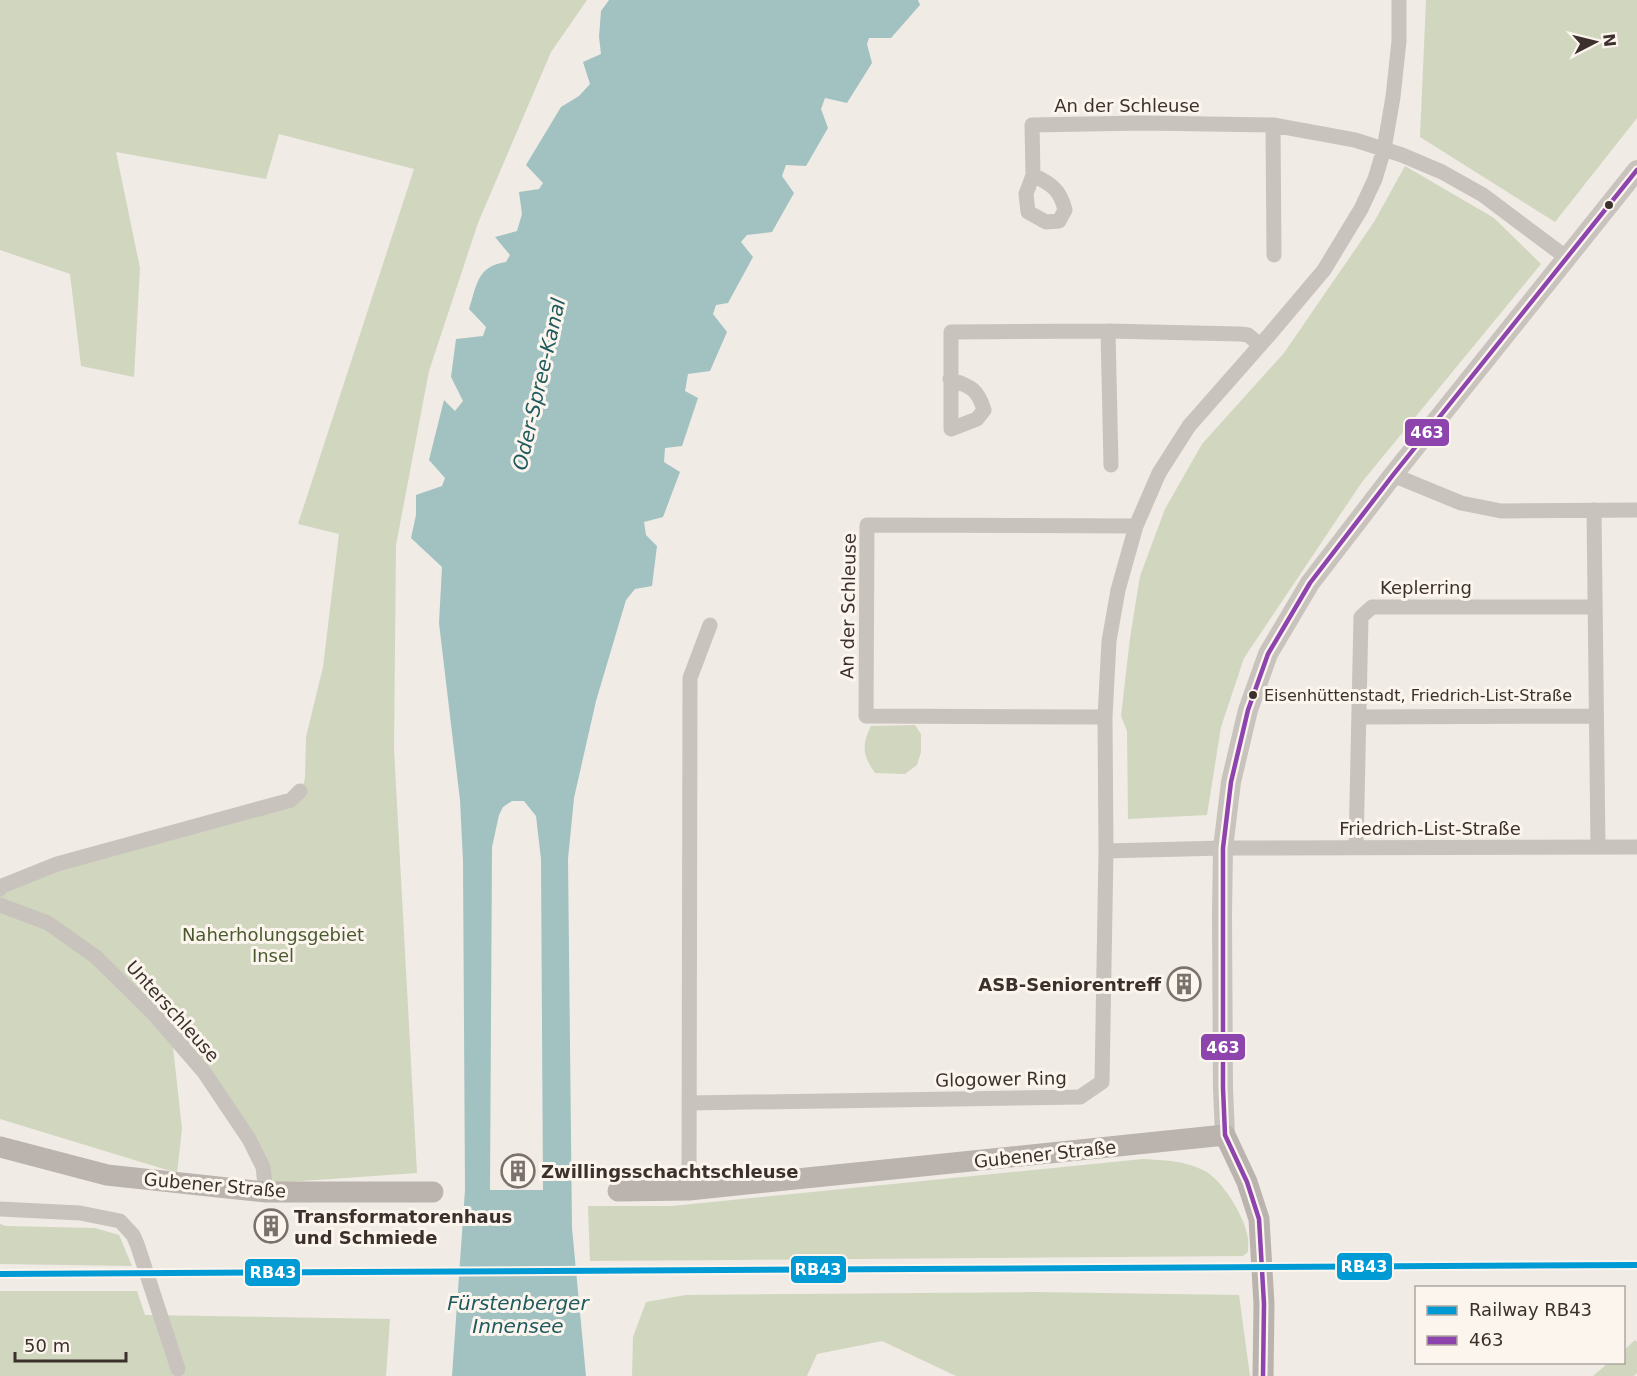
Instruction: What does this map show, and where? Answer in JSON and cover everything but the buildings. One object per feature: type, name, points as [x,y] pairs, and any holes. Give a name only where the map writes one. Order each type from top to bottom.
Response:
[{"type":"main road","name":"Gubener Straße","points":[[618,1191],[689,1190],[1225,1135]]},
{"type":"main road","points":[[1225,1135],[1247,1182],[1259,1219],[1264,1304],[1263,1376]]},
{"type":"main road","name":"Gubener Straße","points":[[0,1148],[107,1175],[266,1192],[433,1192]]},
{"type":"street","points":[[1223,848],[1106,851],[1105,717],[1109,641],[1118,590],[1136,526],[1159,473],[1189,426],[1324,270],[1375,179],[1384,149],[1393,97],[1399,41],[1399,0]]},
{"type":"street","name":"An der Schleuse","points":[[1033,175],[1032,125],[1143,123],[1273,125],[1355,140],[1442,172],[1483,195],[1567,258]]},
{"type":"street","points":[[1273,125],[1274,255]]},
{"type":"street","points":[[1225,1135],[1222,1065],[1223,848],[1231,782],[1248,710],[1268,654],[1310,583],[1393,475],[1637,170]]},
{"type":"street","points":[[950,379],[951,332],[1108,331],[1239,334],[1248,335],[1260,345]]},
{"type":"street","points":[[1108,331],[1111,465]]},
{"type":"street","points":[[1393,475],[1461,503],[1501,511],[1637,510]]},
{"type":"street","points":[[1594,510],[1598,847]]},
{"type":"street","name":"An der Schleuse","points":[[1105,717],[866,716],[867,525],[1136,526]]},
{"type":"street","name":"Keplerring","points":[[1356,848],[1361,617],[1372,607],[1595,607]]},
{"type":"street","points":[[689,1190],[690,678],[710,625]]},
{"type":"street","points":[[1359,717],[1596,716]]},
{"type":"street","points":[[0,889],[2,886],[57,864],[291,800],[300,791]]},
{"type":"street","name":"Friedrich-List-Straße","points":[[1223,848],[1637,847]]},
{"type":"street","name":"Glogower Ring","points":[[690,1103],[1080,1097],[1102,1082],[1106,851]]},
{"type":"street","name":"Unterschleuse","points":[[0,905],[48,923],[96,957],[154,1014],[204,1072],[249,1139],[264,1167],[266,1192]]},
{"type":"street","points":[[0,1209],[80,1213],[120,1221],[133,1235],[137,1244],[178,1369]]},
{"type":"green space","name":"Naherholungsgebiet Insel","points":[[0,0],[587,0],[551,52],[478,223],[429,371],[396,545],[394,749],[417,1173],[287,1182],[272,1186],[252,1138],[101,953],[0,901],[0,893],[58,867],[299,800],[305,778],[306,737],[323,667],[339,534],[298,524],[414,169],[279,134],[266,179],[116,152],[140,268],[134,377],[81,366],[70,274],[0,250]]},
{"type":"green space","points":[[1426,0],[1637,0],[1637,118],[1555,222],[1420,137]]},
{"type":"green space","points":[[1405,166],[1494,218],[1541,264],[1362,482],[1244,658],[1221,727],[1207,815],[1128,819],[1127,731],[1121,716],[1130,638],[1140,576],[1165,509],[1202,444],[1284,353],[1374,222]]},
{"type":"green space","points":[[915,725],[921,734],[921,752],[917,765],[905,774],[875,773],[865,751],[866,739],[871,726]]},
{"type":"green space","points":[[0,909],[47,926],[94,961],[152,1016],[173,1047],[182,1129],[177,1173],[0,1119]]},
{"type":"green space","points":[[1143,1159],[1181,1163],[1210,1174],[1224,1188],[1241,1217],[1248,1236],[1248,1252],[1243,1256],[590,1261],[588,1206],[672,1206]]},
{"type":"green space","points":[[0,1224],[95,1228],[119,1235],[132,1266],[0,1264]]},
{"type":"green space","points":[[0,1291],[137,1291],[145,1315],[390,1319],[386,1376],[0,1376]]},
{"type":"green space","points":[[1035,1292],[1239,1295],[1250,1376],[956,1376],[882,1341],[817,1354],[807,1376],[632,1376],[633,1337],[646,1302],[686,1295]]},
{"type":"green space","points":[[1635,1340],[1637,1342],[1637,1373],[1634,1376],[1593,1376],[1607,1364],[1625,1364],[1625,1349]]},
{"type":"water","points":[[609,0],[918,0],[920,5],[891,38],[869,38],[867,44],[872,63],[847,103],[825,98],[821,109],[828,128],[806,166],[786,165],[782,176],[794,193],[772,232],[747,235],[741,242],[753,257],[728,303],[716,305],[713,314],[727,332],[710,371],[688,374],[685,391],[698,398],[682,446],[665,448],[664,462],[680,472],[663,517],[644,522],[646,535],[657,546],[652,586],[635,589],[626,600],[596,701],[574,798],[568,859],[572,1228],[586,1376],[452,1376],[465,1190],[463,861],[460,800],[439,623],[442,567],[411,538],[416,515],[416,495],[442,486],[445,478],[429,460],[444,400],[455,411],[463,401],[451,377],[456,339],[483,336],[486,327],[469,309],[477,285],[484,272],[496,264],[506,262],[510,255],[495,237],[517,231],[522,214],[519,192],[539,189],[543,183],[526,165],[561,107],[579,96],[590,84],[583,62],[601,54],[599,37],[601,11]],"holes":[[[512,801],[524,801],[536,816],[541,859],[543,1190],[490,1190],[492,847],[503,807]]]},
{"type":"rail line","name":"RB43","points":[[0,1274],[1637,1265]]},
{"type":"transit line","name":"463","points":[[1263,1376],[1264,1304],[1259,1219],[1247,1182],[1225,1135],[1223,1088],[1223,848],[1231,782],[1248,710],[1268,654],[1310,583],[1393,475],[1637,170]]},
{"type":"place","name":"Eisenhüttenstadt, Friedrich-List-Straße","points":[[1253,695]]},
{"type":"place","name":"ASB-Seniorentreff","points":[[1184,984]]},
{"type":"place","name":"Zwillingsschachtschleuse","points":[[518,1171]]},
{"type":"place","name":"Transformatorenhaus und Schmiede","points":[[271,1226]]},
{"type":"water label","name":"Oder-Spree-Kanal","points":[[539,384]]},
{"type":"water label","name":"Fürstenberger Innensee","points":[[518,1314]]}]
